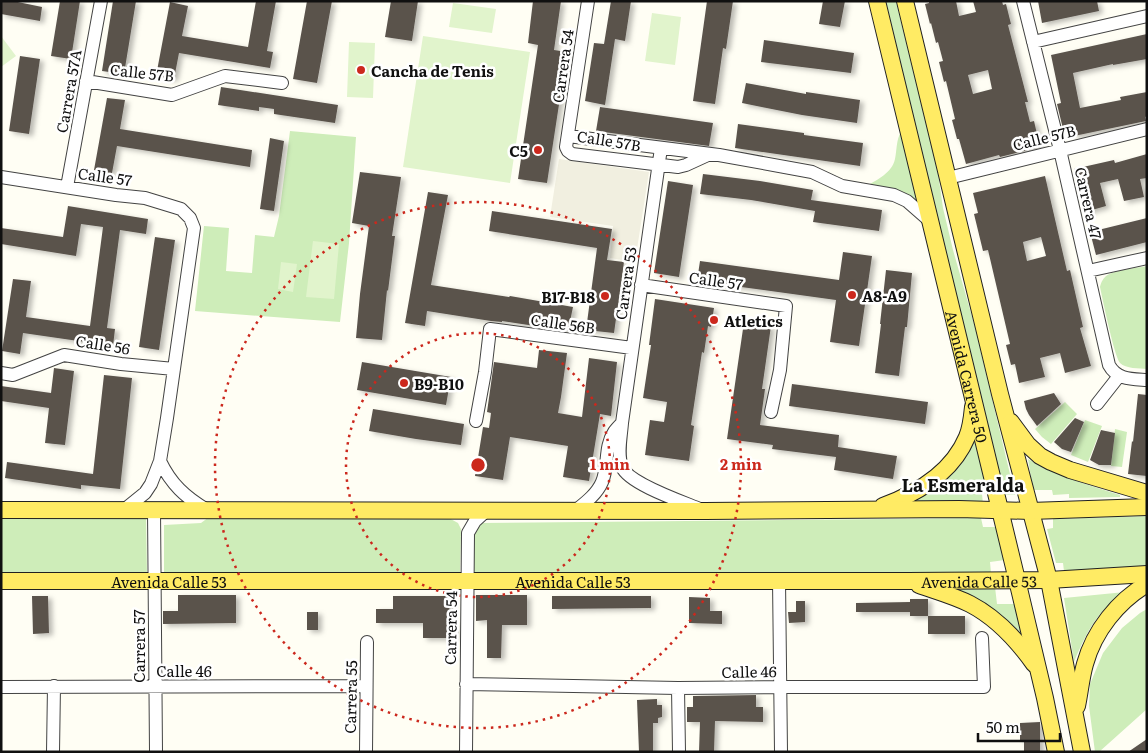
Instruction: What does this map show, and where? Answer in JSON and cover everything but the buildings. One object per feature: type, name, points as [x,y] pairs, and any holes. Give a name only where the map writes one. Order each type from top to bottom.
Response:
[{"type":"main road","name":"Avenida Carrera 50","points":[[877,1],[1018,580],[1056,752]]},
{"type":"main road","name":"Avenida Carrera 50","points":[[905,1],[1004,411],[1049,580],[1082,752]]},
{"type":"main road","points":[[873,510],[915,492],[933,480],[951,464],[968,436],[974,397]]},
{"type":"main road","points":[[1004,411],[1020,436],[1040,456],[1070,470],[1147,493]]},
{"type":"main road","points":[[1,510],[705,511],[1030,510],[1147,507]]},
{"type":"main road","name":"Avenida Calle 53","points":[[1,581],[1049,580],[1147,574]]},
{"type":"main road","points":[[908,580],[957,598],[990,617],[1017,641],[1038,670]]},
{"type":"main road","points":[[1076,713],[1085,664],[1097,636],[1119,605],[1137,589],[1147,584]]},
{"type":"street","name":"Carrera 57A","points":[[67,188],[101,1]]},
{"type":"street","name":"Carrera 54","points":[[568,136],[588,1]]},
{"type":"street","name":"Carrera 47","points":[[1023,1],[1110,365],[1119,376]]},
{"type":"street","points":[[1033,42],[1147,16]]},
{"type":"street","name":"Calle 57B","points":[[86,81],[172,95],[225,76],[282,83]]},
{"type":"street","name":"Calle 57B","points":[[948,178],[1147,129]]},
{"type":"street","name":"Calle 57B","points":[[715,155],[678,167],[572,154],[566,146],[568,136],[715,155],[812,172],[842,186],[894,195],[907,201],[931,222]]},
{"type":"street","name":"Carrera 53","points":[[661,148],[632,348],[620,454],[622,467],[630,477],[645,486],[705,511]]},
{"type":"street","name":"Calle 57","points":[[1,177],[145,198],[181,209],[190,218],[194,228],[174,369]]},
{"type":"street","points":[[1088,272],[1147,258]]},
{"type":"street","name":"Calle 57","points":[[641,285],[786,306],[780,370],[771,412]]},
{"type":"street","name":"Calle 56B","points":[[476,421],[485,372],[490,329],[632,348]]},
{"type":"street","name":"Calle 56","points":[[1,373],[13,375],[64,355],[121,364],[174,369]]},
{"type":"street","points":[[124,510],[146,493],[160,461],[174,369]]},
{"type":"street","points":[[1097,404],[1119,376],[1147,380]]},
{"type":"street","name":"Carrera 53","points":[[575,511],[586,503],[602,483],[609,443],[614,432],[622,423]]},
{"type":"street","points":[[160,461],[166,475],[175,485],[194,502],[207,510]]},
{"type":"street","name":"Carrera 57","points":[[154,510],[156,752]]},
{"type":"street","name":"Carrera 54","points":[[466,752],[468,533],[475,521],[486,511]]},
{"type":"street","points":[[779,580],[782,752]]},
{"type":"street","name":"Calle 46","points":[[466,684],[678,688],[984,687],[982,638]]},
{"type":"street","name":"Carrera 55","points":[[366,752],[367,642]]},
{"type":"street","points":[[53,752],[54,686]]},
{"type":"street","name":"Calle 46","points":[[1,687],[366,686]]},
{"type":"street","points":[[678,688],[679,752]]},
{"type":"green space","points":[[886,1],[896,1],[938,173],[943,208],[953,250],[975,327],[1015,495],[1005,495]]},
{"type":"green space","points":[[453,3],[496,9],[492,33],[449,27]]},
{"type":"green space","points":[[652,13],[681,17],[675,65],[645,61]]},
{"type":"green space","points":[[1,36],[16,56],[1,67]]},
{"type":"green space","points":[[423,36],[530,52],[510,183],[403,167]]},
{"type":"green space","name":"Cancha de Tenis","points":[[349,42],[375,43],[373,98],[347,97]]},
{"type":"green space","points":[[290,131],[356,137],[349,243],[340,322],[195,311],[204,226],[229,228],[226,271],[252,273],[255,235],[274,237],[279,216]]},
{"type":"green space","points":[[901,132],[919,204],[866,186],[884,176],[891,168]]},
{"type":"green space","points":[[313,241],[339,244],[334,299],[306,297]]},
{"type":"green space","points":[[281,262],[297,264],[293,292],[278,289]]},
{"type":"green space","points":[[1147,266],[1147,369],[1129,367],[1120,363],[1112,339],[1100,287],[1106,276],[1110,274]]},
{"type":"green space","points":[[1065,402],[1077,414],[1051,444],[1035,429]]},
{"type":"green space","points":[[1085,420],[1102,426],[1088,462],[1071,455]]},
{"type":"green space","points":[[978,426],[993,492],[982,494],[983,504],[896,506]]},
{"type":"green space","points":[[1115,429],[1127,432],[1122,467],[1111,466]]},
{"type":"green space","points":[[1028,459],[1061,475],[1120,495],[1120,497],[1069,498],[1069,494],[1053,495],[1052,490],[1033,490]]},
{"type":"green space","points":[[1,516],[146,516],[147,575],[1,575]]},
{"type":"green space","points":[[1147,516],[1147,569],[1064,571],[1063,563],[1056,563],[1047,529],[1053,528],[1053,519]]},
{"type":"green space","points":[[209,517],[447,517],[458,523],[461,529],[460,574],[164,574],[164,525],[201,523]]},
{"type":"green space","points":[[981,518],[983,527],[998,527],[1005,560],[990,562],[991,573],[473,573],[473,531],[479,523]]},
{"type":"green space","points":[[995,587],[997,604],[1017,604],[1023,635],[992,609],[957,589]]},
{"type":"green space","points":[[1125,592],[1097,618],[1074,662],[1064,598]]},
{"type":"green space","points":[[1147,609],[1147,709],[1099,752],[1095,752],[1089,706],[1090,684],[1103,653],[1122,628]]},
{"type":"shaded area","points":[[559,159],[649,172],[635,262],[610,258],[613,226],[550,217]]},
{"type":"place","name":"Cancha de Tenis","points":[[361,70]]},
{"type":"place","name":"C5","points":[[538,150]]},
{"type":"place","name":"A8-A9","points":[[852,295]]},
{"type":"place","name":"B17-B18","points":[[605,296]]},
{"type":"place","name":"Atletics","points":[[714,320]]},
{"type":"place","name":"B9-B10","points":[[404,383]]},
{"type":"district","name":"La Esmeralda","points":[[963,484]]}]
